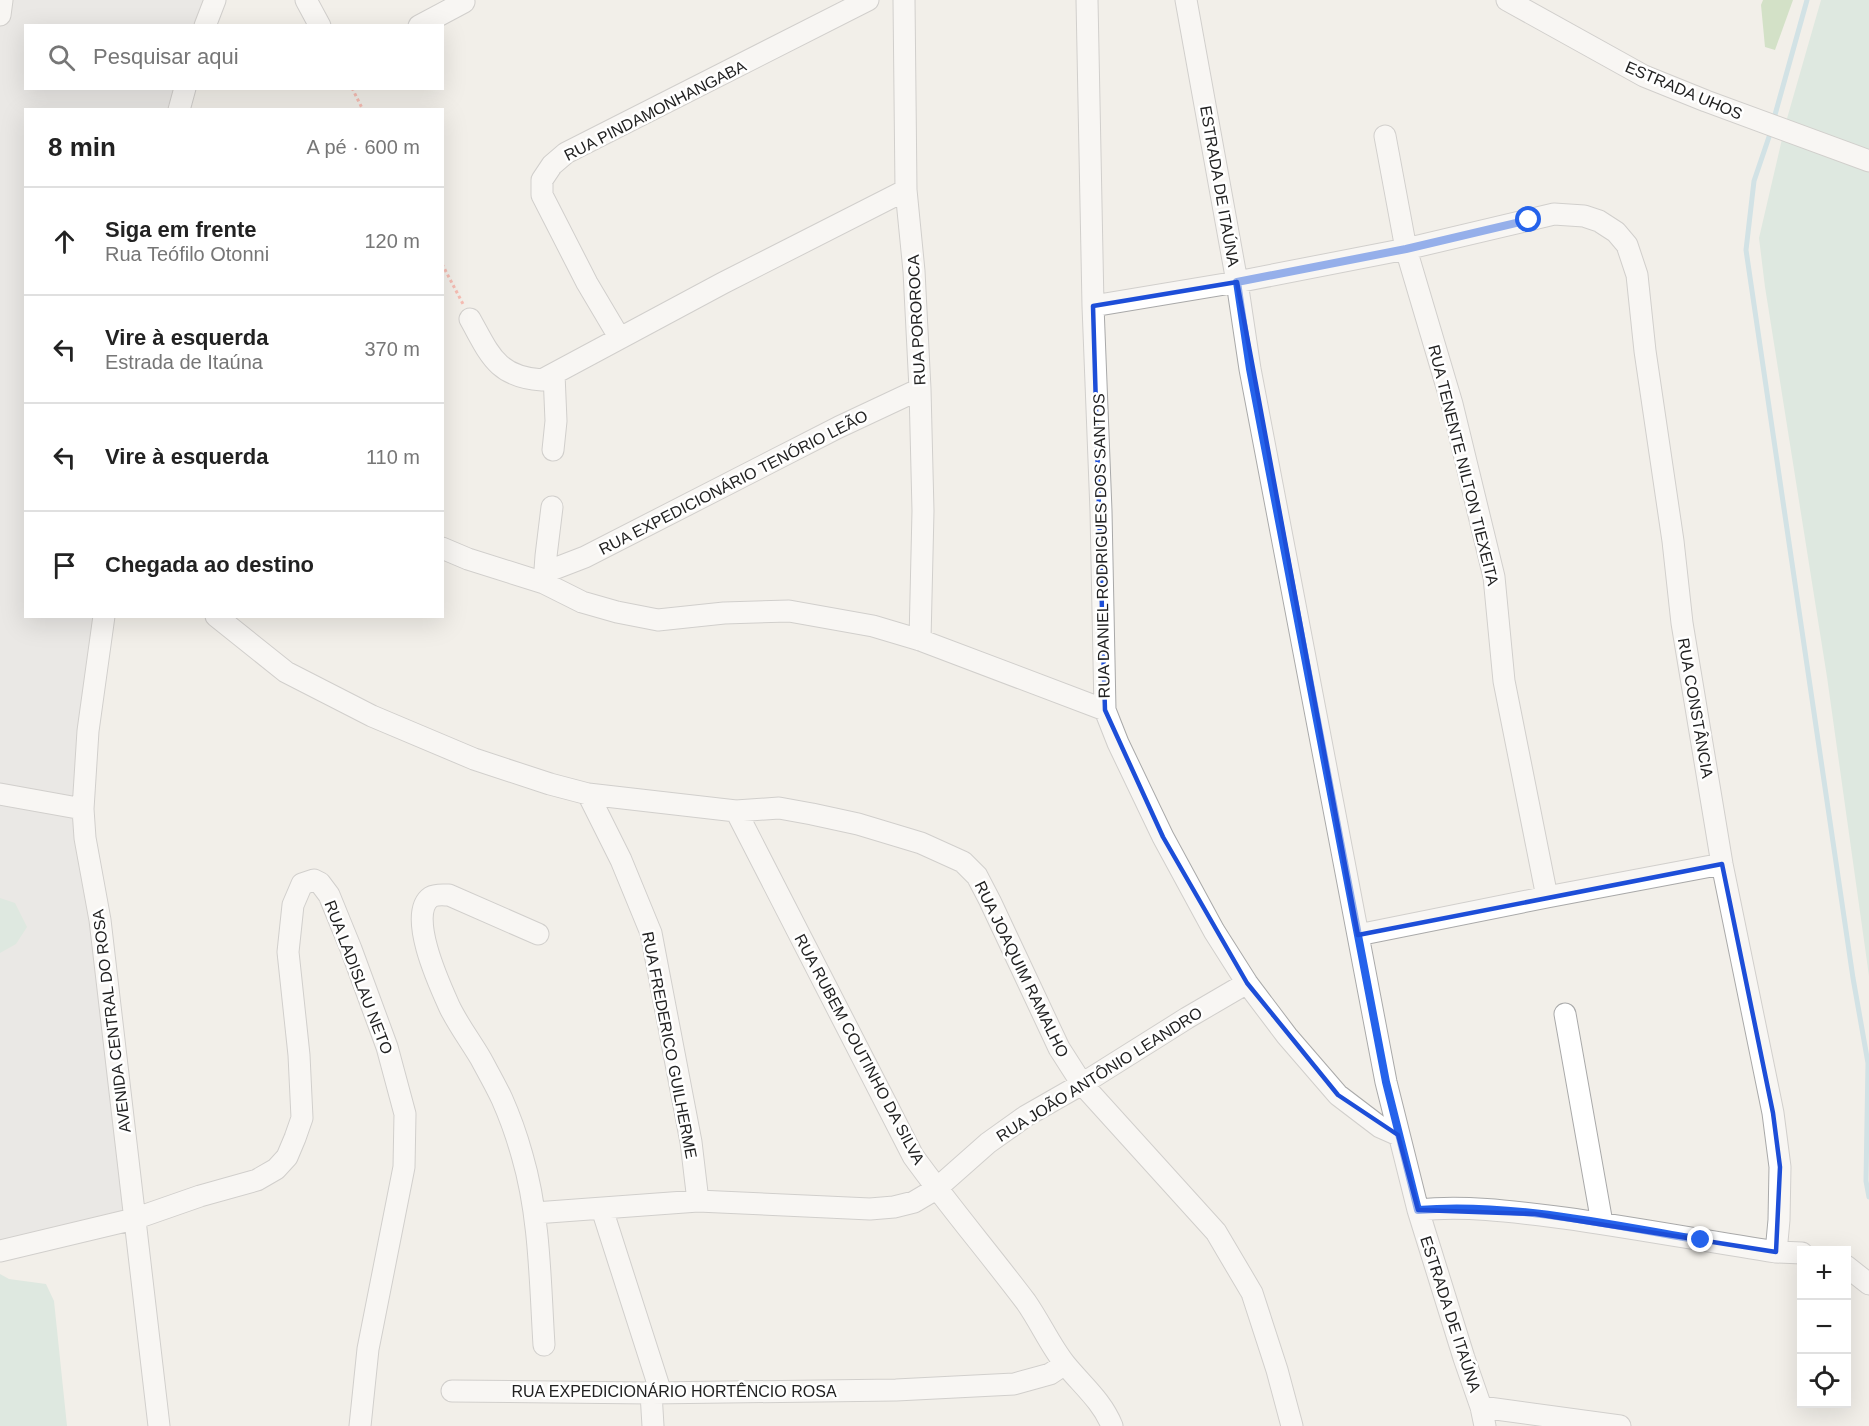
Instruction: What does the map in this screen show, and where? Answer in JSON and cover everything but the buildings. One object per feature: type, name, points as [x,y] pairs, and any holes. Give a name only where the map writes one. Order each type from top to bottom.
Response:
[{"type":"street","points":[[0,15],[2,0]]},
{"type":"street","points":[[206,24],[215,0]]},
{"type":"street","points":[[306,0],[319,24]]},
{"type":"street","name":"RUA PINDAMONHANGABA","points":[[619,337],[587,284],[542,195],[542,180],[552,165],[566,153],[868,0]]},
{"type":"street","name":"RUA POROROCA","points":[[904,0],[906,190],[914,272],[920,388],[923,511],[920,640]]},
{"type":"street","name":"RUA DANIEL RODRIGUES DOS SANTOS","points":[[1087,0],[1105,710],[1118,744],[1164,837],[1214,931],[1247,983],[1287,1036],[1338,1095],[1380,1127],[1398,1135]]},
{"type":"street","name":"ESTRADA DE ITAÚNA","points":[[1186,0],[1237,282],[1250,369],[1386,1082],[1418,1210],[1483,1416]]},
{"type":"street","name":"ESTRADA UHOS","points":[[1507,0],[1644,76],[1744,116],[1869,161]]},
{"type":"street","points":[[423,24],[465,1]]},
{"type":"street","points":[[180,108],[184,90]]},
{"type":"street","name":"RUA TENENTE NILTON TIEXEITA","points":[[1385,136],[1406,249],[1452,404],[1494,577],[1504,681],[1547,897]]},
{"type":"street","points":[[470,319],[498,364],[513,375],[542,380],[619,337],[843,220],[906,190]]},
{"type":"street","name":"RUA CONSTÂNCIA","points":[[1094,306],[1237,282],[1406,249],[1554,214],[1584,216],[1599,221],[1616,232],[1627,245],[1636,274],[1682,623],[1722,864],[1773,1113],[1780,1167],[1776,1252]]},
{"type":"street","points":[[553,450],[556,421],[554,374]]},
{"type":"street","name":"RUA EXPEDICIONÁRIO TENÓRIO LEÃO","points":[[545,578],[839,427],[920,388]]},
{"type":"street","points":[[545,578],[552,507]]},
{"type":"street","points":[[444,549],[468,559],[545,578],[582,602],[616,612],[658,620],[724,613],[789,611],[873,626],[920,640],[1105,710]]},
{"type":"street","name":"AVENIDA CENTRAL DO ROSA","points":[[104,618],[88,731],[83,809],[85,838],[100,920],[159,1426]]},
{"type":"street","name":"RUA JOAQUIM RAMALHO","points":[[218,618],[286,672],[372,716],[474,759],[550,784],[588,794],[736,811],[779,808],[858,824],[921,843],[963,862],[977,876],[986,892],[1059,1048],[1082,1084],[1216,1232],[1252,1293],[1292,1426]]},
{"type":"street","points":[[0,794],[83,809]]},
{"type":"street","name":"RUA FREDERICO GUILHERME","points":[[588,794],[621,860],[651,933],[691,1142],[698,1201]]},
{"type":"street","name":"RUA RUBEM COUTINHO DA SILVA","points":[[736,811],[913,1156],[936,1189],[992,1257],[1029,1307],[1065,1364],[1107,1412],[1112,1426]]},
{"type":"street","points":[[1358,935],[1722,864]]},
{"type":"street","name":"RUA LADISLAU NETO","points":[[134,1219],[200,1196],[257,1180],[276,1170],[287,1157],[302,1118],[299,1055],[288,952],[293,905],[302,884],[314,880],[320,883],[329,895],[351,949],[387,1047],[405,1114],[404,1167],[368,1349],[360,1426]]},
{"type":"street","points":[[538,934],[449,895],[431,897],[426,903],[422,919],[423,936],[451,1010],[482,1060],[502,1100],[522,1155],[535,1213],[544,1345]]},
{"type":"street","name":"RUA JOÃO ANTÔNIO LEANDRO","points":[[535,1213],[698,1201],[870,1209],[914,1202],[936,1189],[997,1136],[1026,1116],[1247,983]]},
{"type":"street","points":[[1565,1014],[1602,1223]]},
{"type":"street","points":[[602,1209],[656,1393],[653,1426]]},
{"type":"street","points":[[1418,1210],[1475,1209],[1602,1223],[1776,1252],[1797,1253]]},
{"type":"street","points":[[0,1251],[134,1219]]},
{"type":"street","points":[[1851,1270],[1869,1284]]},
{"type":"street","name":"RUA EXPEDICIONÁRIO HORTÊNCIO ROSA","points":[[452,1391],[656,1393],[896,1390],[1014,1384],[1050,1374],[1065,1364]]},
{"type":"street","points":[[1483,1416],[1620,1426]]},
{"type":"path","points":[[353,90],[362,108]]},
{"type":"path","points":[[444,268],[470,319]]},
{"type":"highlighted area","points":[[1237,282],[1358,935],[1722,864],[1773,1113],[1780,1167],[1776,1252],[1535,1214],[1418,1210],[1398,1135],[1338,1095],[1247,983],[1163,837],[1105,710],[1093,306]]},
{"type":"shaded area","points":[[0,0],[213,0],[200,24],[24,24],[24,90],[184,90],[180,108],[24,108],[24,618],[104,618],[78,808],[128,1227],[0,1261]]},
{"type":"green space","points":[[1763,0],[1793,0],[1775,50],[1765,47],[1761,5]]},
{"type":"green space","points":[[1821,0],[1869,0],[1869,976],[1827,677],[1759,238],[1786,122]]},
{"type":"green space","points":[[0,898],[15,903],[27,927],[16,944],[0,953]]},
{"type":"green space","points":[[0,1274],[9,1279],[46,1284],[54,1301],[67,1426],[0,1426]]},
{"type":"waterway","points":[[1773,122],[1807,0]]},
{"type":"waterway","points":[[1771,131],[1754,181],[1746,250],[1853,978],[1868,1063],[1866,1181],[1869,1197]]},
{"type":"route","points":[[1529,220],[1406,249],[1237,282],[1250,369],[1386,1082],[1418,1210],[1475,1209],[1535,1214],[1701,1240]]}]
